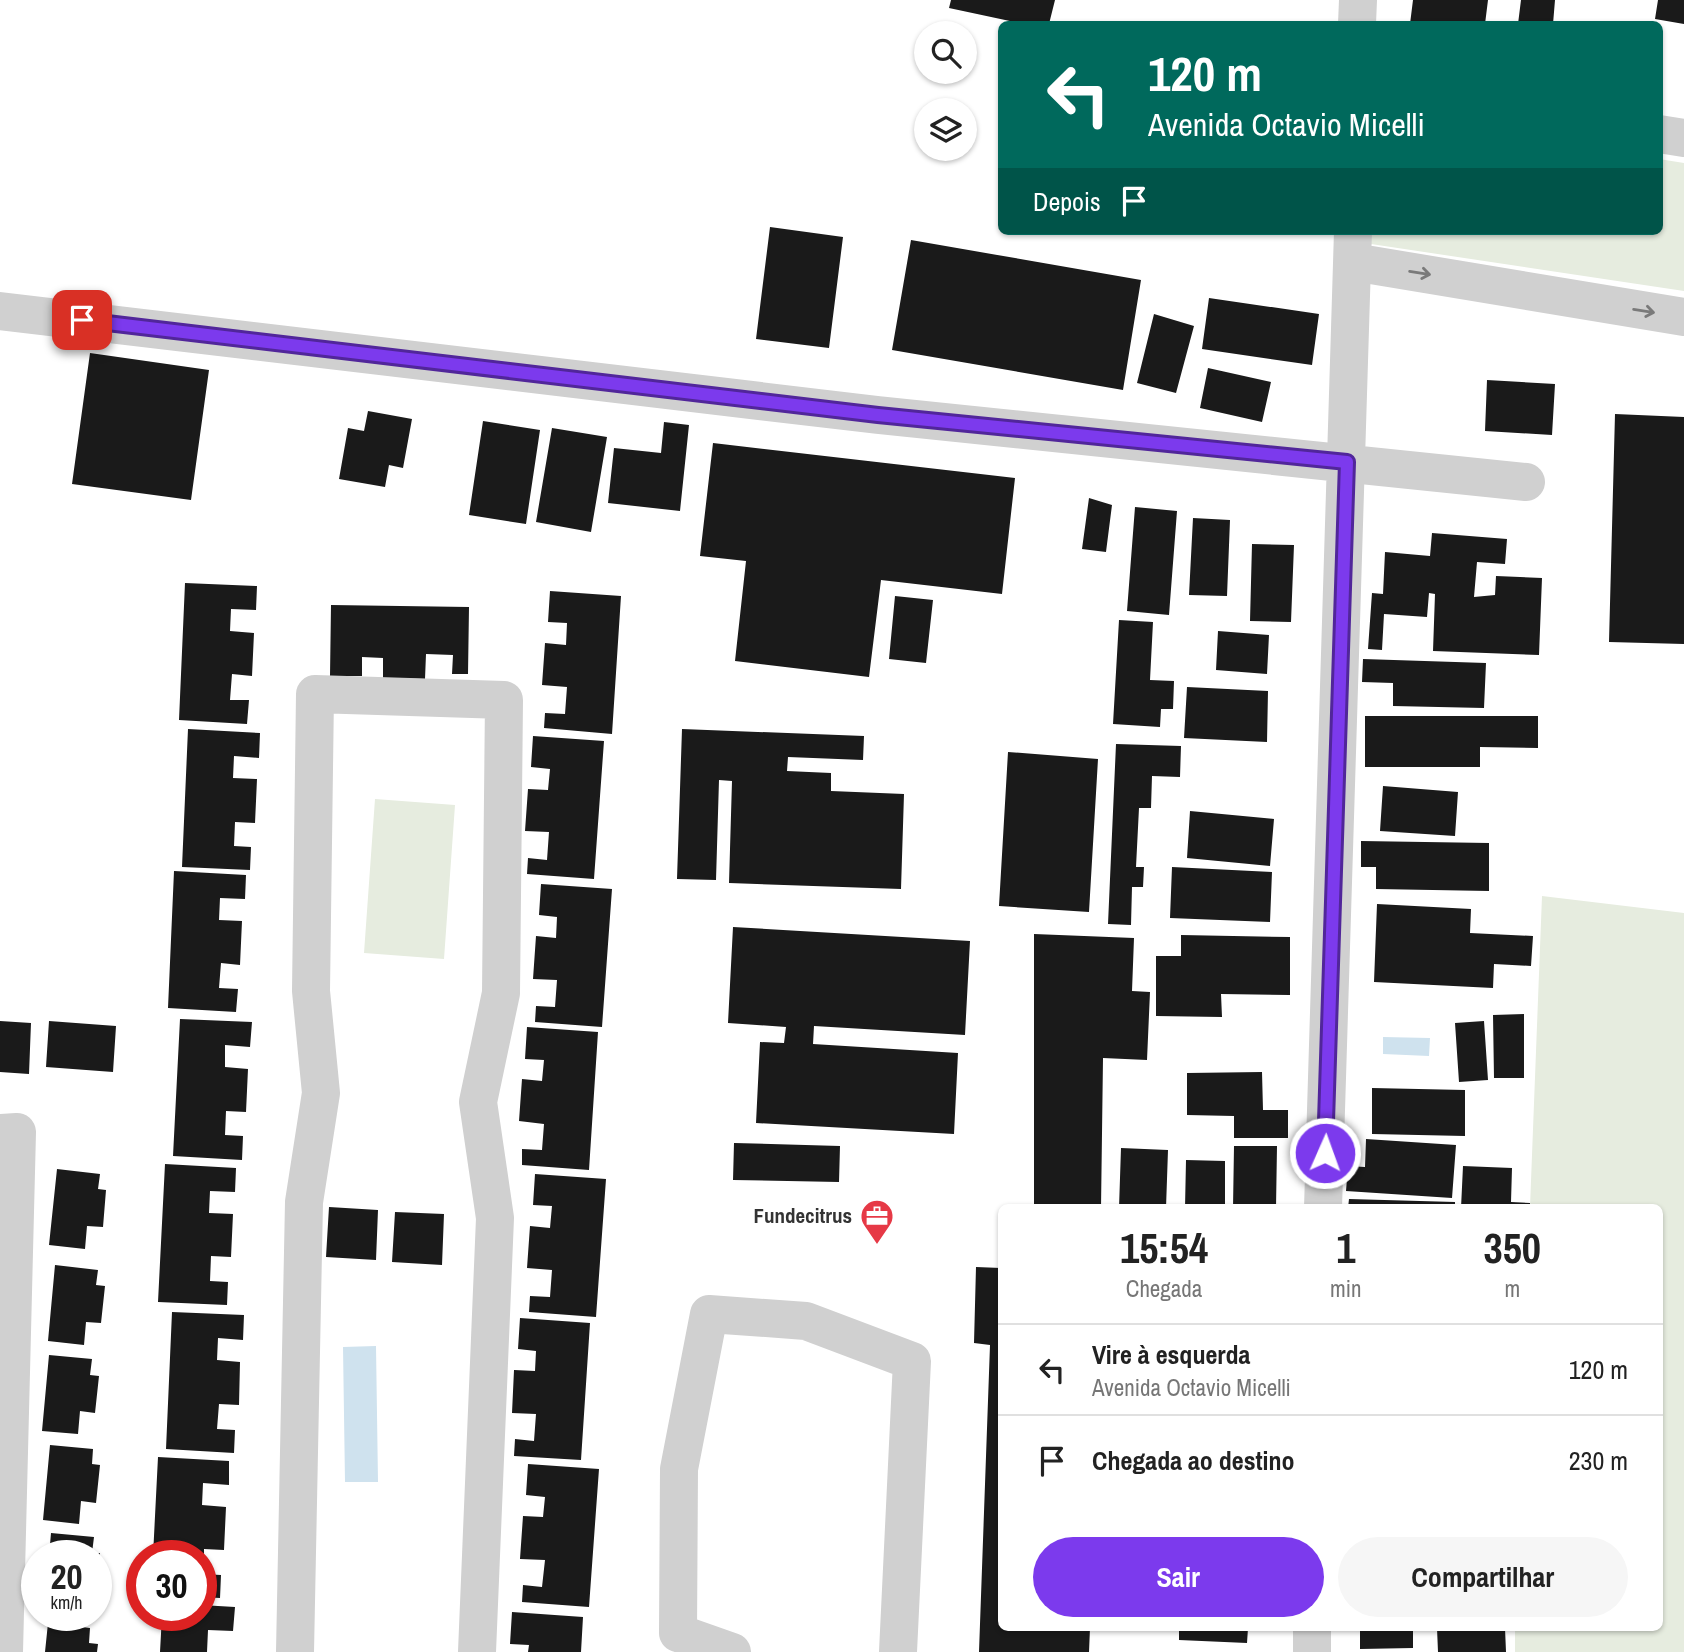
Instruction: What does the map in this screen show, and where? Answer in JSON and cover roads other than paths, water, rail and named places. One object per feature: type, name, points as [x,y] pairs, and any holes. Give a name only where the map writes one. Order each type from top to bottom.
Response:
[{"type":"street","points":[[1357,21],[1358,0]]},
{"type":"street","points":[[1663,135],[1684,138]]},
{"type":"street","points":[[1323,1204],[1353,247],[1684,317]]},
{"type":"street","points":[[0,310],[878,415],[1526,482]]},
{"type":"street","points":[[295,1652],[304,1202],[321,1093],[311,991],[315,694],[504,700],[502,993],[478,1102],[495,1218],[477,1652]]},
{"type":"street","points":[[0,1133],[18,1132],[4,1652]]},
{"type":"street","points":[[732,1652],[678,1633],[680,1469],[709,1314],[806,1321],[912,1361],[898,1652]]},
{"type":"street","points":[[1311,1652],[1312,1631]]},
{"type":"water","points":[[1383,1037],[1430,1038],[1429,1056],[1383,1054]]},
{"type":"water","points":[[376,1346],[378,1482],[345,1482],[343,1347]]},
{"type":"place","name":"Fundecitrus","points":[[877,1246]]}]
